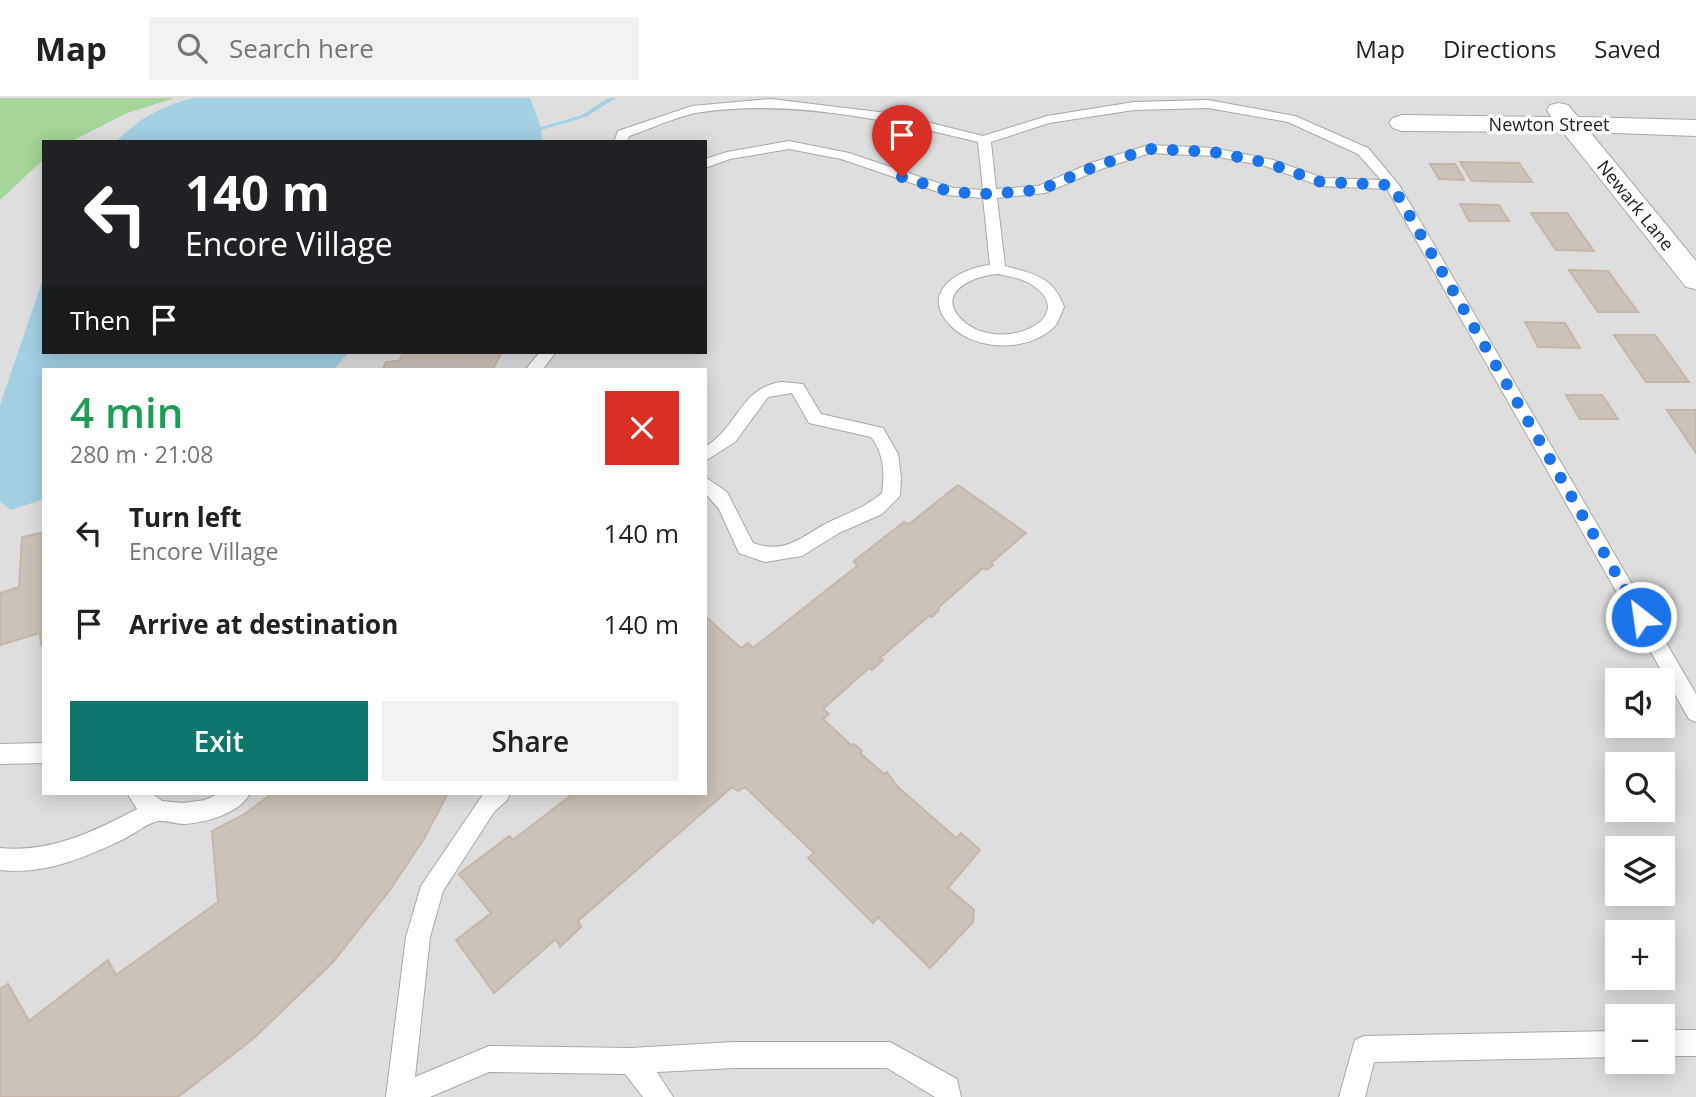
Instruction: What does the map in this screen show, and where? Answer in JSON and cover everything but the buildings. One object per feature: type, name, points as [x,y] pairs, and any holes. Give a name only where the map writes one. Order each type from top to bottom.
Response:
[{"type":"street","name":"Newark Lane","points":[[1549,98],[1696,280]]},
{"type":"street","name":"Newton Street","points":[[1402,123],[1696,128]]},
{"type":"lane","points":[[621,140],[623,134],[707,103],[784,104],[895,118],[985,140],[1047,120],[1133,106],[1234,103],[1291,119],[1363,151],[1392,185],[1696,713]]},
{"type":"lane","points":[[985,140],[998,269]]},
{"type":"lane","points":[[707,163],[727,156],[789,145],[844,156],[952,192],[990,194],[1040,190],[1096,166],[1149,149],[1214,152],[1268,163],[1321,182],[1392,185]]},
{"type":"lane","points":[[998,269],[1033,278],[1047,287],[1055,298],[1057,310],[1052,322],[1026,338],[987,338],[963,328],[948,314],[945,302],[947,292],[954,282],[981,270],[998,269]]},
{"type":"lane","points":[[535,368],[546,354]]},
{"type":"lane","points":[[707,454],[731,437],[760,392],[778,386],[797,388],[815,419],[877,432],[892,456],[893,470],[891,496],[876,509],[833,528],[802,549],[765,555],[746,548],[732,512],[722,497],[707,485]]},
{"type":"lane","points":[[0,754],[42,753]]},
{"type":"lane","points":[[139,795],[142,801],[155,811]]},
{"type":"lane","points":[[0,859],[18,863],[74,849],[155,811],[194,813],[213,808],[236,795]]},
{"type":"lane","points":[[497,795],[486,805],[433,886],[418,937],[400,1096],[489,1059],[631,1061],[734,1055],[890,1055],[948,1088],[948,1097]]},
{"type":"lane","points":[[1675,1043],[1696,1043]]},
{"type":"lane","points":[[1352,1097],[1364,1049],[1605,1044]]},
{"type":"lane","points":[[631,1061],[660,1097]]},
{"type":"shaded area","points":[[0,98],[1696,98],[1696,1097],[0,1097]]},
{"type":"green space","points":[[0,98],[175,98],[127,113],[74,140],[42,140],[42,161],[0,200]]},
{"type":"water","points":[[193,98],[530,98],[541,128],[542,140],[118,140],[133,126],[172,105]]},
{"type":"water","points":[[42,282],[42,354],[347,354],[335,368],[42,368],[42,500],[11,510],[0,502],[0,405]]},
{"type":"waterway","points":[[541,128],[584,116],[613,98]]},
{"type":"route","points":[[902,177],[952,192],[990,194],[1040,190],[1096,166],[1149,149],[1214,152],[1268,163],[1321,182],[1392,185],[1641,617]]}]
